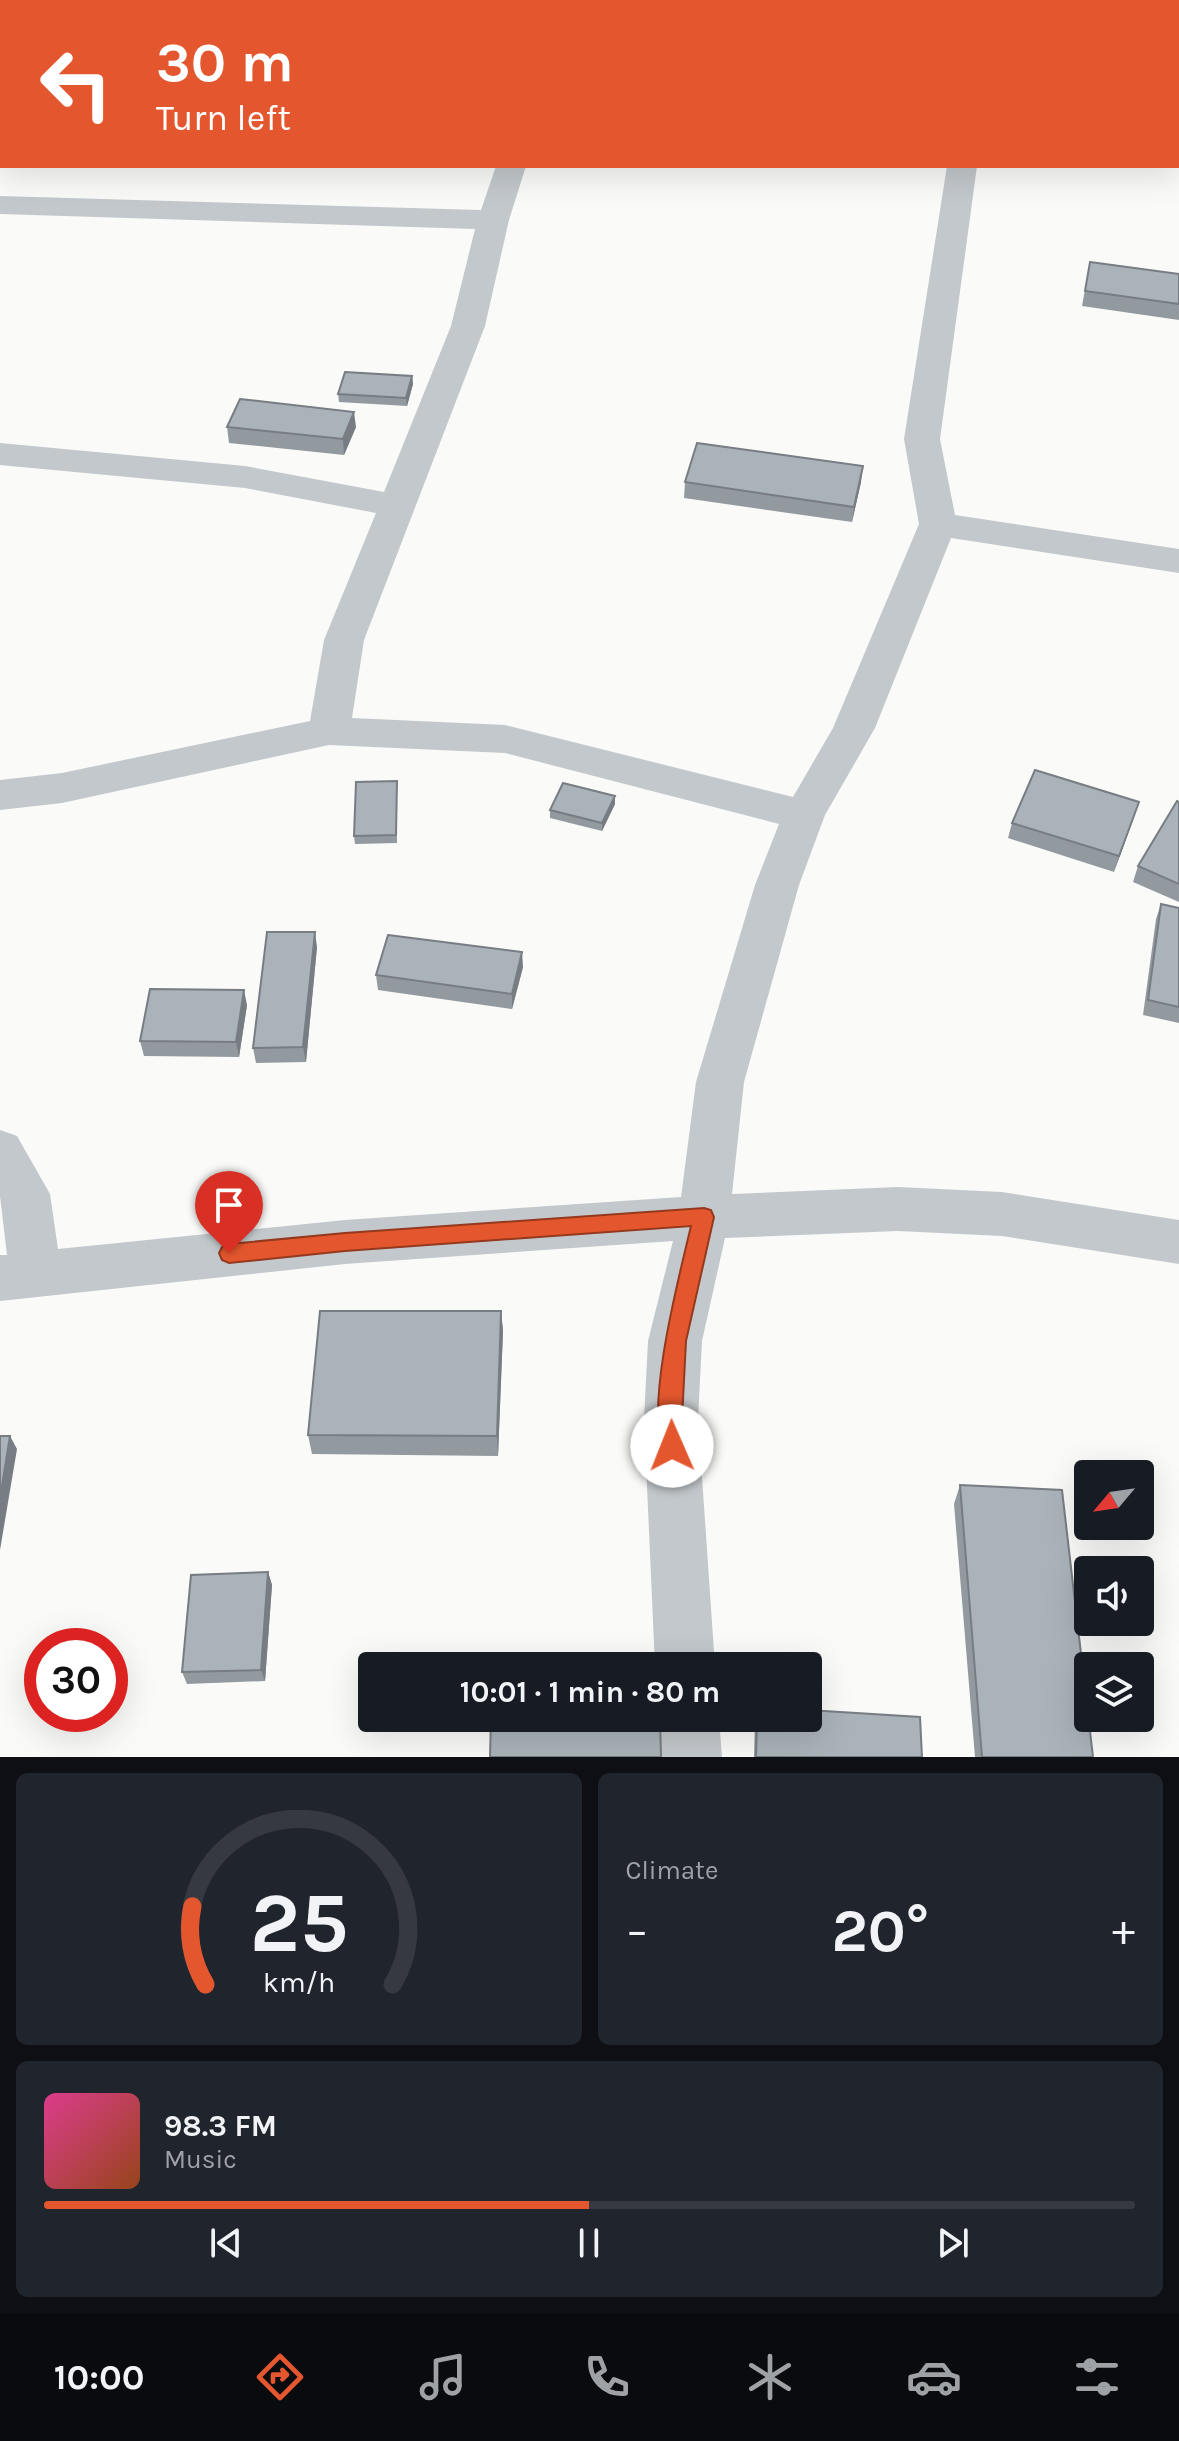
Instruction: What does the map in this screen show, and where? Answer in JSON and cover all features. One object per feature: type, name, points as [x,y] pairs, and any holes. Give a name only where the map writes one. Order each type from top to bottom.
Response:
[{"type":"street","points":[[329,731],[344,640],[468,326],[493,220],[510,168]]},
{"type":"street","points":[[684,1652],[671,1419],[675,1341],[704,1217],[720,1082],[777,885],[804,815],[854,728],[938,524],[922,439],[962,168]]},
{"type":"street","points":[[0,205],[493,220]]},
{"type":"street","points":[[0,454],[245,477],[395,505]]},
{"type":"street","points":[[938,524],[1179,561]]},
{"type":"street","points":[[0,795],[62,788],[329,731],[505,739],[804,815]]},
{"type":"street","points":[[0,1151],[25,1194],[18,1276],[345,1242],[704,1217],[898,1209],[987,1213],[1179,1242]]},
{"type":"street","points":[[690,1732],[691,1757]]},
{"type":"building","points":[[1090,262],[1179,274],[1179,304],[1085,291]]},
{"type":"building","points":[[345,372],[412,376],[406,398],[338,394]]},
{"type":"building","points":[[240,399],[354,412],[343,439],[227,427]]},
{"type":"building","points":[[697,443],[863,466],[854,507],[685,482]]},
{"type":"building","points":[[1035,770],[1139,802],[1119,856],[1012,823]]},
{"type":"building","points":[[397,781],[396,835],[354,836],[356,782]]},
{"type":"building","points":[[563,783],[615,796],[602,823],[550,810]]},
{"type":"building","points":[[1179,802],[1179,884],[1138,866]]},
{"type":"building","points":[[1161,904],[1179,908],[1179,1007],[1148,1000]]},
{"type":"building","points":[[267,932],[315,932],[303,1047],[253,1048]]},
{"type":"building","points":[[388,935],[522,952],[512,994],[376,975]]},
{"type":"building","points":[[150,989],[244,990],[236,1042],[140,1041]]},
{"type":"building","points":[[320,1311],[501,1311],[497,1436],[308,1435]]},
{"type":"building","points":[[0,1436],[10,1436],[0,1498]]},
{"type":"building","points":[[960,1485],[1062,1490],[1074,1593],[1074,1636],[1079,1636],[1081,1652],[1074,1652],[1074,1732],[1090,1732],[1093,1757],[982,1757]]},
{"type":"building","points":[[268,1572],[261,1670],[182,1672],[191,1575]]},
{"type":"building","points":[[822,1711],[920,1717],[922,1757],[756,1757],[757,1732],[822,1732]]},
{"type":"building","points":[[491,1732],[660,1732],[661,1757],[490,1757]]},
{"type":"route","points":[[229,1253],[704,1217],[675,1341],[672,1446]]}]
